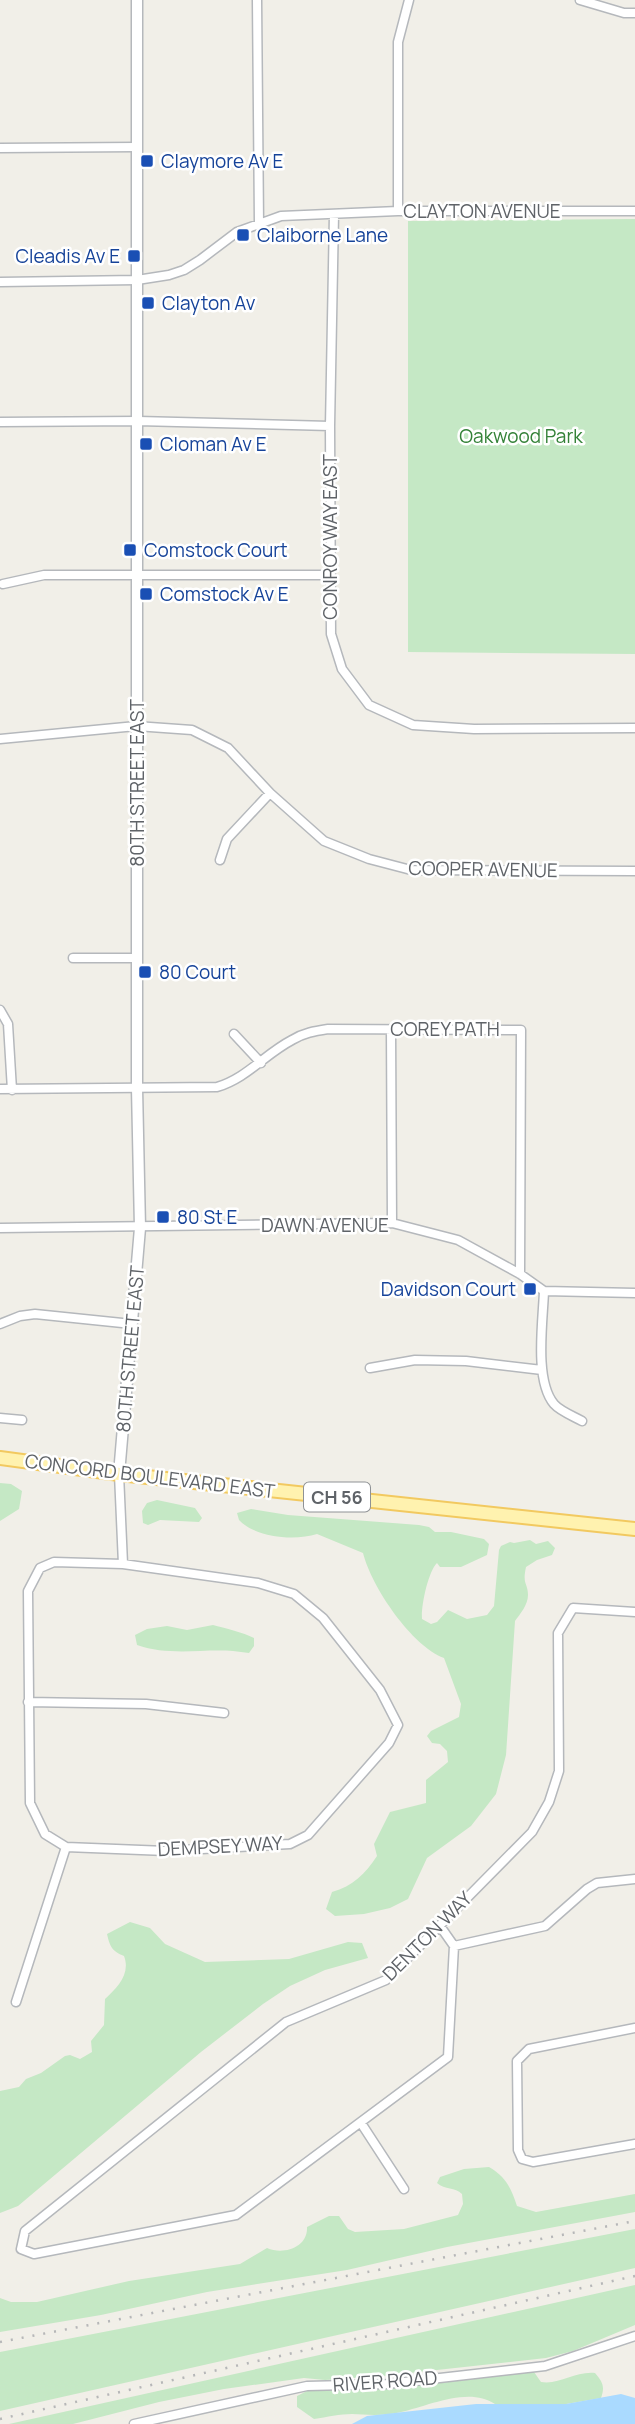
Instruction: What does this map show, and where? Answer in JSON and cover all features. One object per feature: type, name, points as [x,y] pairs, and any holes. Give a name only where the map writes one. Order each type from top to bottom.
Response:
[{"type":"main road","name":"CONCORD BOULEVARD EAST","points":[[0,1458],[119,1474],[635,1529]]},
{"type":"street","name":"80TH STREET EAST","points":[[123,1564],[119,1474],[140,1228],[136,726],[137,0]]},
{"type":"street","points":[[257,0],[259,224]]},
{"type":"street","points":[[397,211],[398,42],[409,0]]},
{"type":"street","points":[[580,0],[624,13],[635,13]]},
{"type":"street","points":[[0,148],[137,147]]},
{"type":"street","name":"CLAYTON AVENUE","points":[[0,282],[155,278],[184,270],[237,232],[281,216],[397,211],[635,211]]},
{"type":"street","name":"CONROY WAY EAST","points":[[334,214],[330,426],[331,634],[342,669],[369,705],[413,725],[474,729],[635,728]]},
{"type":"street","points":[[0,422],[138,421],[330,426]]},
{"type":"street","points":[[3,584],[44,575],[330,575]]},
{"type":"street","name":"COOPER AVENUE","points":[[0,739],[136,726],[192,730],[228,748],[270,793],[324,841],[369,859],[411,870],[635,871]]},
{"type":"street","points":[[220,860],[227,839],[270,793]]},
{"type":"street","points":[[73,958],[137,958]]},
{"type":"street","points":[[0,1010],[8,1024],[12,1090]]},
{"type":"street","name":"COREY PATH","points":[[0,1089],[218,1087],[234,1082],[290,1041],[307,1033],[328,1029],[521,1030],[520,1274]]},
{"type":"street","points":[[391,1029],[392,1223]]},
{"type":"street","points":[[234,1034],[261,1063]]},
{"type":"street","name":"DAWN AVENUE","points":[[0,1228],[392,1223],[458,1240],[520,1274],[544,1291]]},
{"type":"street","points":[[582,1421],[555,1405],[546,1390],[542,1370],[544,1291],[635,1293]]},
{"type":"street","points":[[0,1324],[20,1316],[35,1314],[132,1324]]},
{"type":"street","points":[[370,1368],[415,1360],[466,1361],[542,1370]]},
{"type":"street","points":[[0,1418],[22,1420]]},
{"type":"street","points":[[16,2002],[65,1847],[45,1834],[30,1803],[28,1591],[40,1568],[54,1562],[123,1564]]},
{"type":"street","name":"DEMPSEY WAY","points":[[65,1847],[166,1851],[289,1844],[308,1835],[389,1743],[398,1725],[380,1690],[323,1618],[294,1594],[258,1583],[123,1564]]},
{"type":"street","name":"DENTON WAY","points":[[361,2123],[236,2215],[34,2254],[20,2249],[25,2231],[286,2022],[386,1980],[532,1832],[549,1802],[559,1771],[558,1633],[573,1608],[635,1612]]},
{"type":"street","points":[[28,1702],[146,1704],[224,1713]]},
{"type":"street","points":[[454,1946],[545,1926],[597,1883],[635,1879]]},
{"type":"street","points":[[404,2189],[361,2123],[448,2057],[454,1946],[440,1926]]},
{"type":"street","points":[[635,2028],[529,2049],[517,2061],[518,2150],[522,2159],[533,2162],[635,2144]]},
{"type":"street","name":"RIVER ROAD","points":[[134,2424],[307,2386],[387,2384],[545,2366],[600,2350],[635,2336]]},
{"type":"green space","name":"Oakwood Park","points":[[635,219],[635,654],[408,652],[408,221]]},
{"type":"green space","points":[[0,1483],[11,1484],[22,1491],[19,1509],[0,1521]]},
{"type":"green space","points":[[157,1500],[195,1508],[202,1518],[199,1522],[160,1520],[148,1525],[143,1523],[142,1511],[147,1503]]},
{"type":"green space","points":[[251,1509],[288,1515],[419,1525],[429,1527],[435,1532],[451,1532],[484,1539],[489,1544],[487,1555],[461,1567],[440,1567],[437,1563],[434,1567],[422,1613],[422,1619],[431,1624],[437,1622],[448,1610],[467,1619],[487,1615],[494,1606],[501,1546],[530,1540],[536,1544],[548,1541],[555,1548],[552,1555],[526,1567],[528,1599],[515,1621],[506,1755],[496,1794],[471,1826],[427,1858],[408,1899],[390,1908],[364,1914],[335,1916],[326,1909],[332,1892],[358,1879],[377,1856],[374,1844],[390,1812],[426,1803],[426,1780],[448,1762],[447,1751],[440,1744],[432,1743],[427,1736],[431,1731],[459,1717],[461,1704],[444,1658],[419,1641],[395,1614],[375,1582],[363,1553],[317,1534],[287,1537],[255,1531],[239,1520],[237,1513]]},
{"type":"green space","points":[[213,1625],[254,1638],[254,1646],[249,1653],[160,1650],[137,1645],[135,1635],[147,1629],[167,1626],[187,1630]]},
{"type":"green space","points":[[130,1922],[150,1928],[165,1944],[205,1962],[289,1959],[348,1942],[362,1943],[368,1958],[325,1970],[290,1986],[263,2004],[201,2052],[18,2206],[0,2213],[0,2091],[19,2087],[26,2079],[41,2073],[65,2056],[80,2059],[92,2052],[91,2041],[104,2025],[105,1999],[118,1985],[126,1969],[124,1956],[112,1948],[107,1934]]},
{"type":"green space","points":[[489,2167],[507,2184],[517,2206],[536,2212],[635,2194],[635,2212],[447,2247],[347,2270],[207,2292],[101,2315],[0,2332],[0,2298],[11,2302],[37,2302],[129,2281],[240,2264],[267,2248],[280,2251],[299,2245],[307,2227],[329,2216],[339,2216],[348,2229],[355,2232],[404,2229],[458,2215],[463,2204],[462,2194],[437,2183],[440,2177],[464,2169]]},
{"type":"green space","points":[[635,2229],[635,2268],[0,2411],[0,2352]]},
{"type":"green space","points":[[635,2285],[635,2325],[573,2351],[546,2358],[382,2376],[325,2380],[304,2378],[224,2389],[73,2424],[9,2424]]},
{"type":"green space","points":[[534,2372],[541,2382],[595,2373],[603,2385],[601,2398],[566,2404],[495,2404],[485,2399],[461,2397],[395,2413],[347,2414],[314,2419],[297,2407],[297,2396],[309,2390],[387,2389]]},
{"type":"water","points":[[621,2394],[635,2398],[635,2424],[352,2424],[367,2416],[476,2404],[566,2404]]},
{"type":"railway","points":[[0,2342],[635,2221]]},
{"type":"railway","points":[[0,2419],[635,2276]]},
{"type":"place","name":"Claymore Av E","points":[[147,161]]},
{"type":"place","name":"Claiborne Lane","points":[[243,235]]},
{"type":"place","name":"Cleadis Av E","points":[[134,256]]},
{"type":"place","name":"Clayton Av","points":[[148,303]]},
{"type":"place","name":"Cloman Av E","points":[[146,444]]},
{"type":"place","name":"Comstock Court","points":[[130,550]]},
{"type":"place","name":"Comstock Av E","points":[[146,594]]},
{"type":"place","name":"80 Court","points":[[145,972]]},
{"type":"place","name":"80 St E","points":[[163,1217]]},
{"type":"place","name":"Davidson Court","points":[[530,1289]]}]
